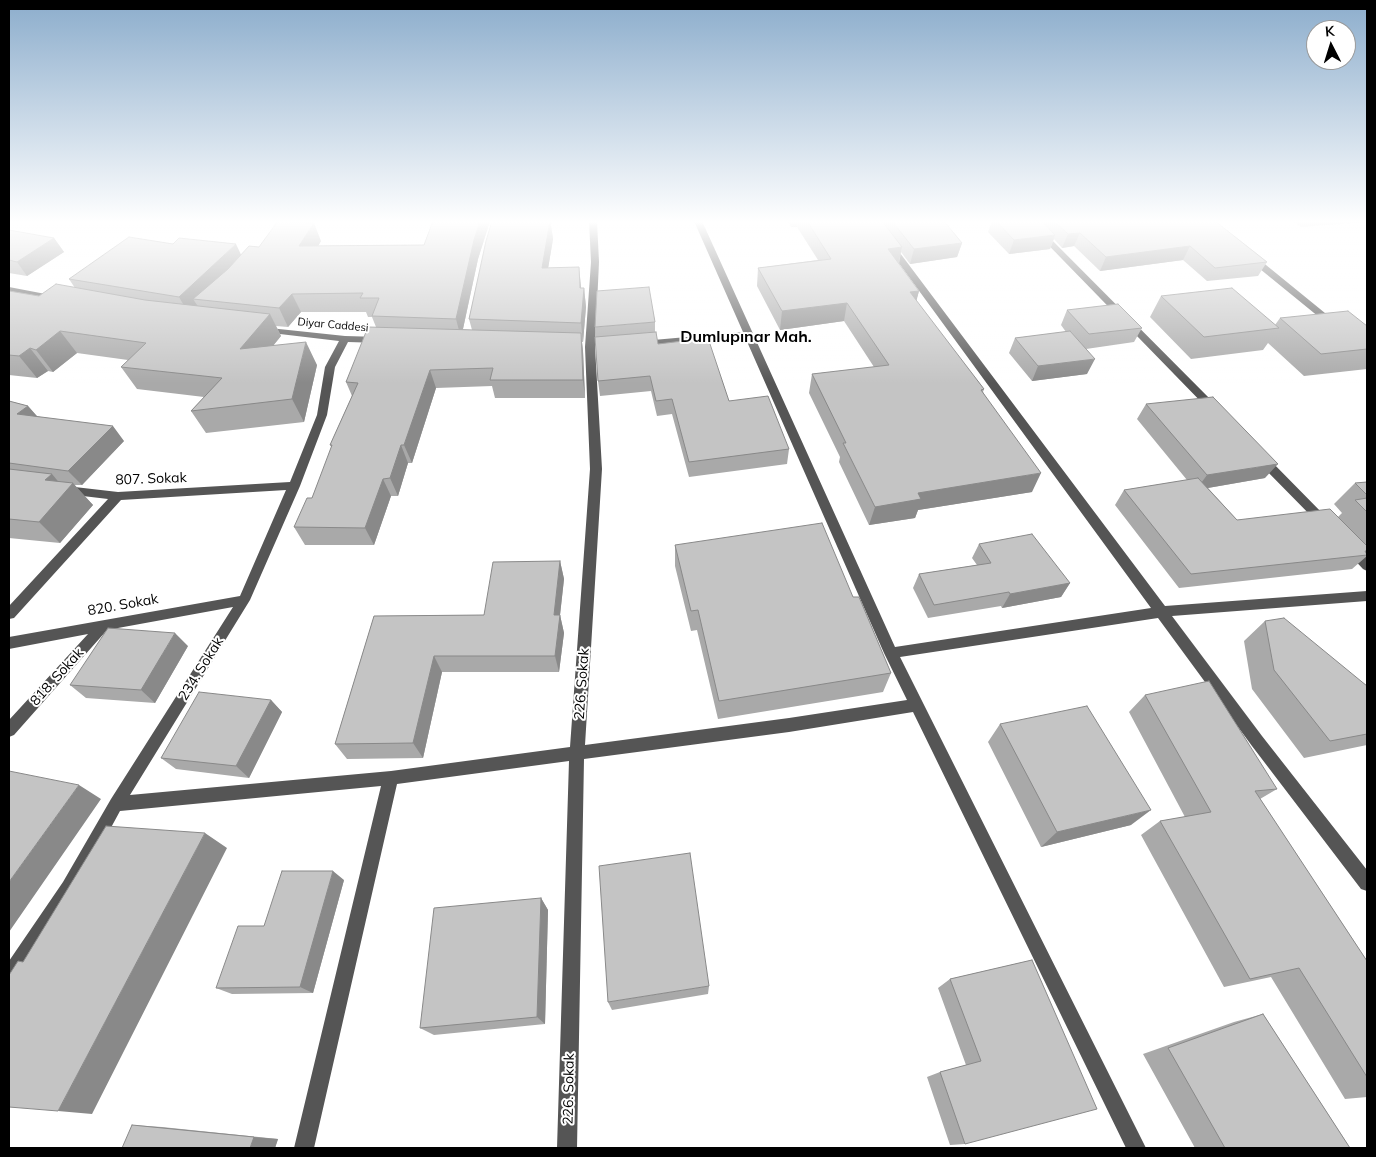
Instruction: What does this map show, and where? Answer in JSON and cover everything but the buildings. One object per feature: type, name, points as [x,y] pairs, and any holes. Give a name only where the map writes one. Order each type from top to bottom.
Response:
[{"type":"street","name":"226. Sokak","points":[[567,1148],[577,754],[596,470],[590,347],[594,275]]},
{"type":"street","points":[[721,275],[891,654],[1136,1148]]},
{"type":"street","points":[[912,275],[1257,741],[1367,883]]},
{"type":"street","points":[[1082,275],[1220,415]]},
{"type":"street","points":[[1273,275],[1337,328]]},
{"type":"street","points":[[9,290],[65,300]]},
{"type":"street","name":"Diyar Caddesi","points":[[250,328],[345,339],[392,340]]},
{"type":"street","points":[[634,344],[747,334]]},
{"type":"street","name":"234. Sokak","points":[[9,976],[69,888],[116,804],[244,600],[294,486],[322,415],[330,367],[345,339]]},
{"type":"street","points":[[1254,450],[1330,528]]},
{"type":"street","name":"807. Sokak","points":[[58,489],[118,496],[294,486]]},
{"type":"street","points":[[9,614],[118,496]]},
{"type":"street","points":[[1342,540],[1367,566]]},
{"type":"street","points":[[891,654],[1162,612],[1367,596]]},
{"type":"street","name":"820. Sokak","points":[[9,643],[244,600]]},
{"type":"street","name":"818. Sokak","points":[[9,730],[105,624]]},
{"type":"street","points":[[116,804],[391,778],[577,754],[684,737],[789,725],[916,705]]},
{"type":"street","points":[[304,1148],[391,778]]},
{"type":"district","name":"Dumlupınar Mah.","points":[[746,337]]}]
